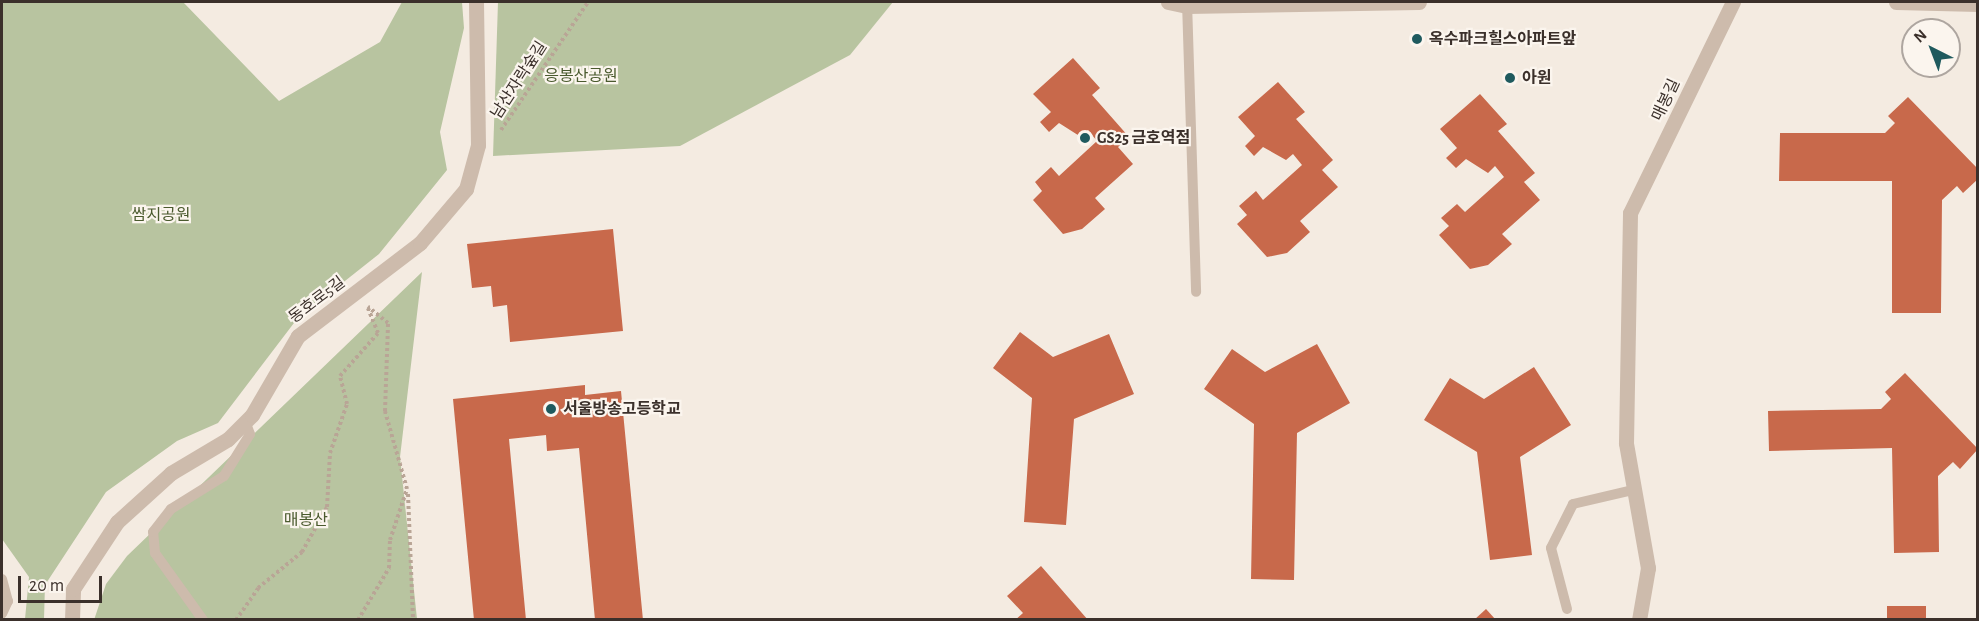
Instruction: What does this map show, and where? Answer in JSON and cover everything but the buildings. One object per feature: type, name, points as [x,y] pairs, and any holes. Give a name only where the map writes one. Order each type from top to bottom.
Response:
[{"type":"street","name":"동호로5길","points":[[72,620],[73,589],[117,522],[171,473],[228,439],[245,421],[298,336],[380,276],[420,243],[466,189],[478,145],[476,2]]},
{"type":"street","points":[[1168,2],[1187,4],[1419,2]]},
{"type":"street","name":"매봉길","points":[[1633,490],[1626,443],[1630,213],[1733,2]]},
{"type":"street","points":[[1896,2],[1977,4]]},
{"type":"street","points":[[1633,490],[1648,568],[1639,620]]},
{"type":"lane","points":[[1187,4],[1196,292]]},
{"type":"lane","points":[[203,620],[155,553],[153,532],[171,509],[224,476],[250,434],[245,421]]},
{"type":"lane","points":[[1567,609],[1551,548],[1573,504],[1633,490]]},
{"type":"lane","points":[[2,579],[8,601],[2,614]]},
{"type":"path","name":"남산자락숲길","points":[[498,135],[588,2]]},
{"type":"path","points":[[236,620],[258,588],[302,552],[327,507],[330,453],[347,404],[340,376],[378,333],[367,306],[380,276]]},
{"type":"path","points":[[367,306],[388,323],[385,411],[407,489],[414,620]]},
{"type":"path","points":[[358,620],[389,568],[390,540],[407,489]]},
{"type":"green space","name":"쌈지공원","points":[[2,2],[183,2],[279,101],[380,42],[402,2],[462,2],[464,28],[440,132],[447,170],[379,254],[297,319],[218,423],[177,441],[106,492],[45,585],[44,619],[25,619],[29,577],[2,539]]},
{"type":"green space","name":"응봉산공원","points":[[498,2],[893,2],[850,55],[680,146],[493,156]]},
{"type":"green space","name":"매봉산","points":[[422,272],[400,457],[417,619],[94,620],[106,584],[127,556]]},
{"type":"place","name":"옥수파크힐스아파트앞","points":[[1417,39]]},
{"type":"place","name":"아원","points":[[1510,78]]},
{"type":"place","name":"GS25 금호역점","points":[[1085,138]]},
{"type":"place","name":"서울방송고등학교","points":[[551,409]]}]
